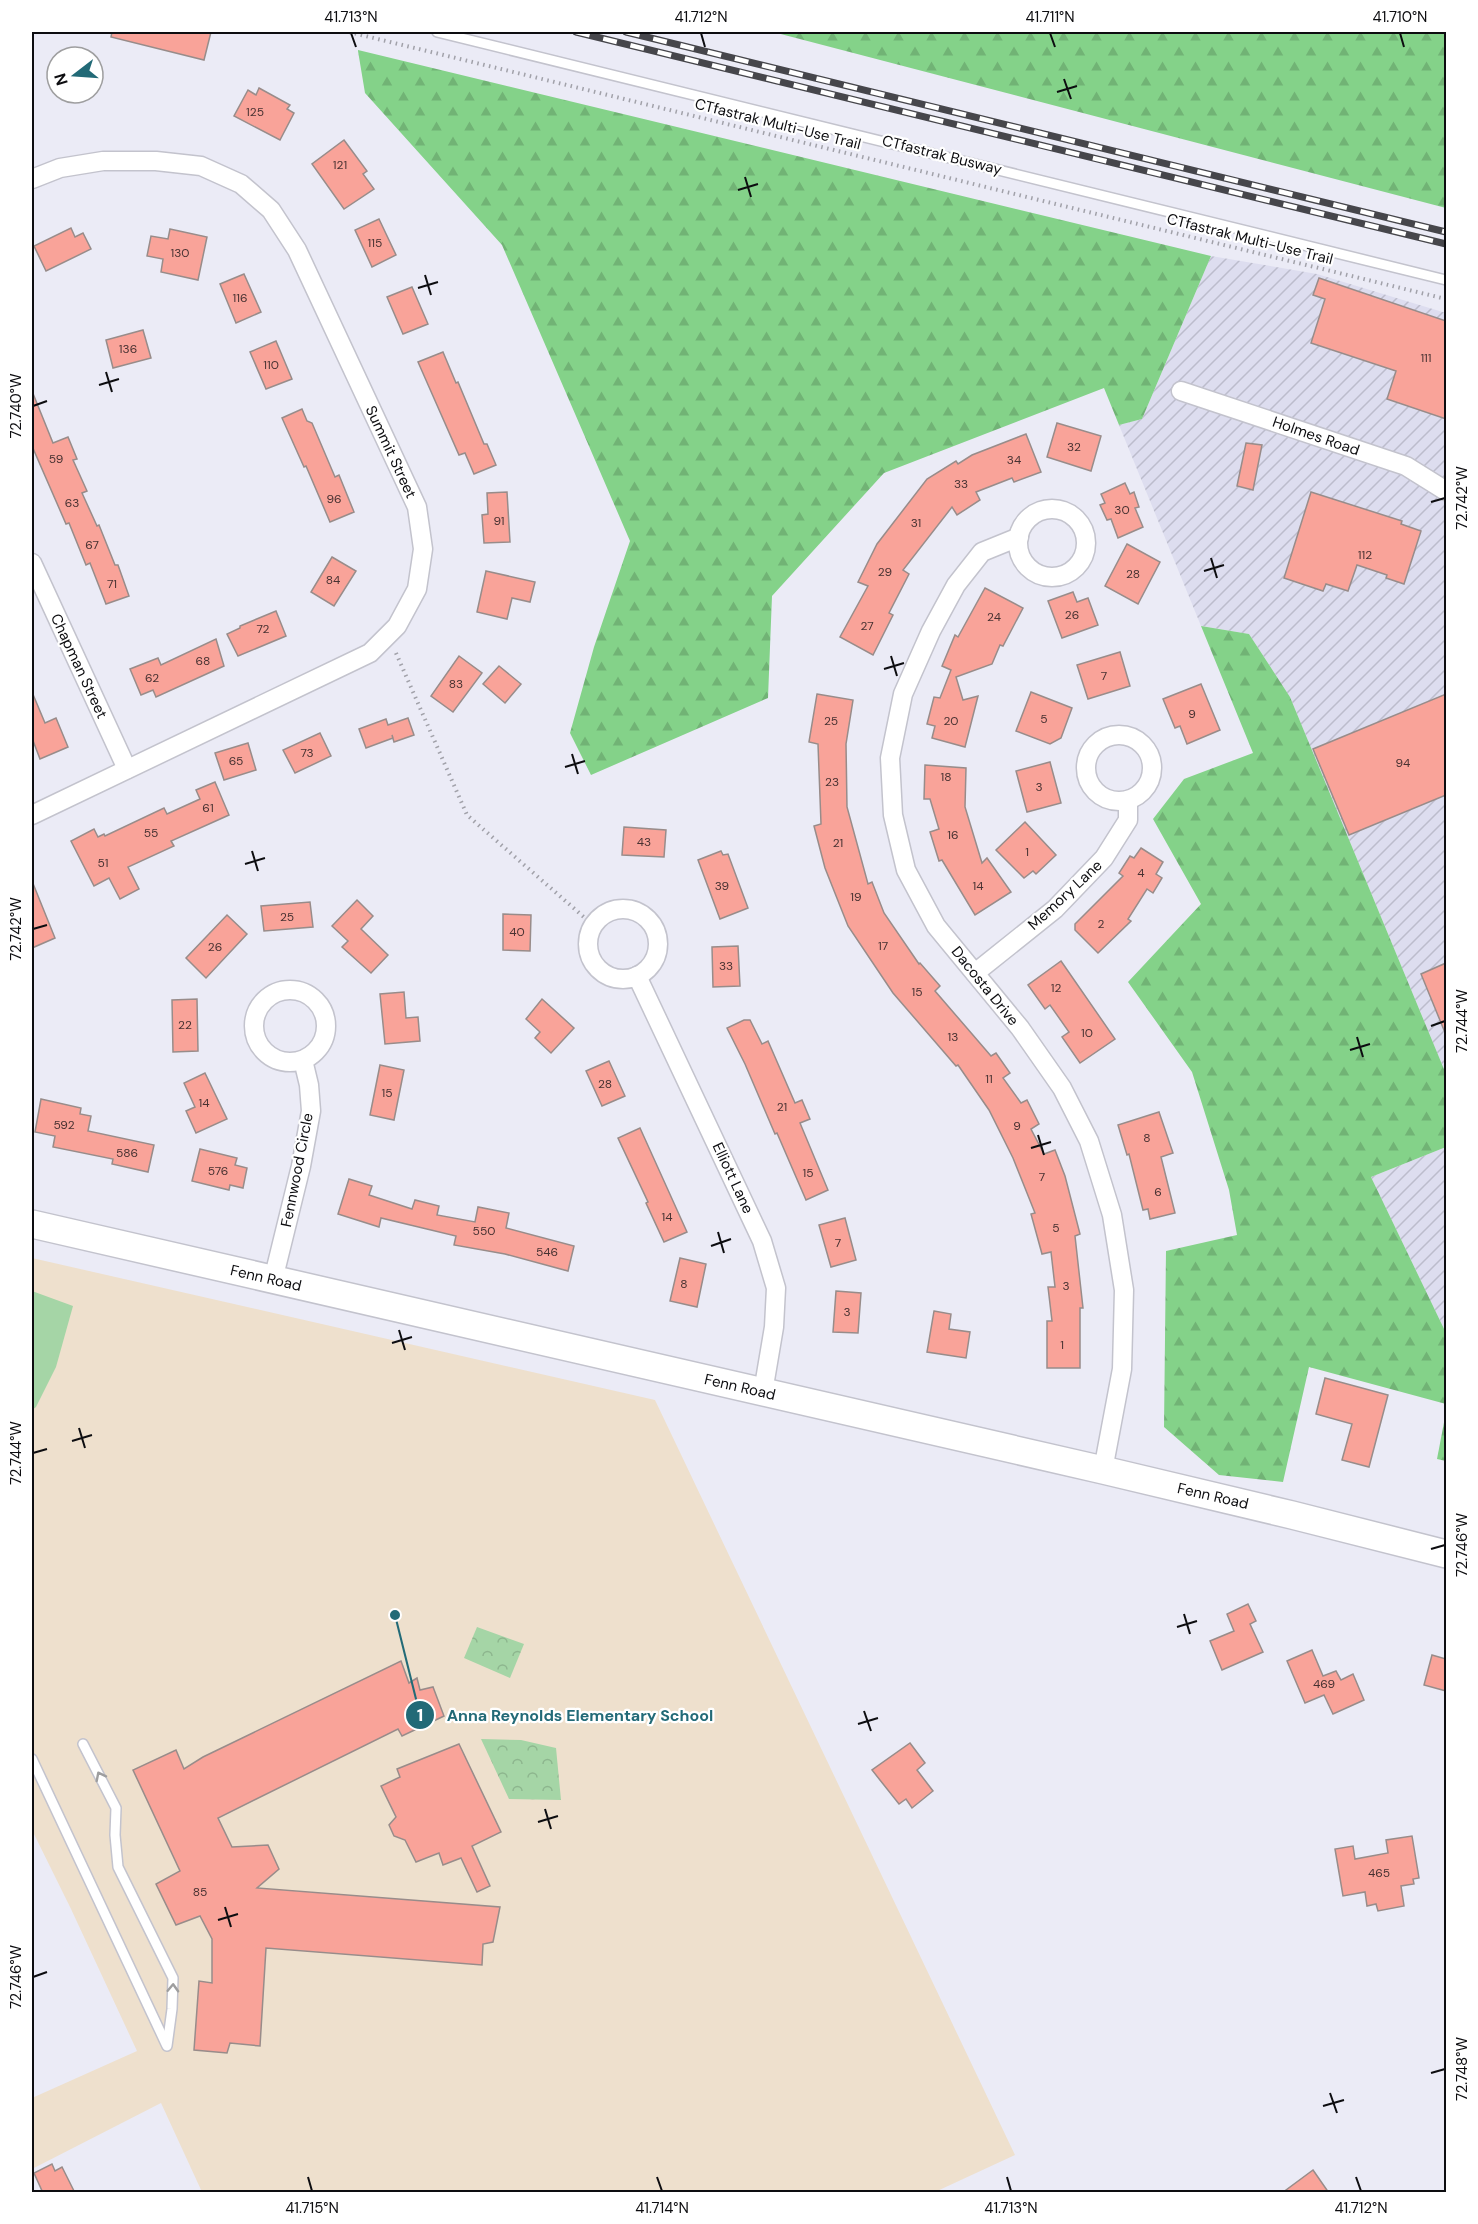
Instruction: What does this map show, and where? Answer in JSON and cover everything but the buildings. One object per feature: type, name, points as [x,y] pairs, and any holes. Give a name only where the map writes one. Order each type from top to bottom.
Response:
[{"type":"street","name":"Summit Street","points":[[32,179],[60,168],[109,160],[156,161],[201,166],[241,184],[271,210],[297,250],[417,507],[423,549],[417,589],[397,626],[370,652],[32,815]]},
{"type":"street","name":"Holmes Road","points":[[1181,391],[1406,466],[1446,491]]},
{"type":"street","name":"Dacosta Drive","points":[[1019,537],[982,552],[956,585],[903,694],[890,758],[893,815],[906,870],[936,926],[1020,1028],[1062,1088],[1089,1142],[1112,1215],[1124,1290],[1122,1369],[1103,1470]]},
{"type":"street","name":"Chapman Street","points":[[32,563],[127,769]]},
{"type":"street","name":"Memory Lane","points":[[975,973],[1056,909],[1104,858],[1128,820],[1128,800]]},
{"type":"street","points":[[622,909],[639,912],[652,924],[657,940],[655,957],[645,971],[638,976],[620,979],[603,973],[596,967],[588,951],[589,933],[593,925],[605,913],[622,909]]},
{"type":"street","name":"Elliott Lane","points":[[638,976],[762,1241],[776,1288],[774,1327],[763,1392]]},
{"type":"street","points":[[295,989],[307,993],[324,1011],[327,1023],[326,1035],[314,1054],[303,1060],[292,1063],[280,1062],[270,1057],[255,1038],[256,1014],[261,1003],[271,995],[283,990],[295,989]]},
{"type":"street","name":"Fennwood Circle","points":[[273,1280],[301,1166],[310,1111],[309,1085],[303,1060]]},
{"type":"street","name":"Fenn Road","points":[[32,1224],[1103,1470],[1304,1517],[1446,1554]]},
{"type":"lane","name":"CTfastrak Busway","points":[[437,32],[1356,256],[1446,280]]},
{"type":"lane","points":[[32,1759],[167,2046],[173,1978],[118,1867],[115,1835],[116,1808],[83,1744]]},
{"type":"path","name":"CTfastrak Multi-Use Trail","points":[[349,32],[1446,299]]},
{"type":"path","points":[[388,635],[467,815],[593,925]]},
{"type":"shaded area","points":[[1211,256],[1317,274],[1446,313],[1446,1074],[1290,697],[1249,634],[1201,626],[1119,425],[1142,419]]},
{"type":"shaded area","points":[[1446,1147],[1446,1333],[1371,1177]]},
{"type":"shaded area","points":[[32,1258],[655,1400],[1015,2155],[935,2192],[202,2192],[161,2103],[32,2169],[32,2098],[137,2051],[32,1830]]},
{"type":"green space","points":[[773,32],[1446,32],[1446,208]]},
{"type":"green space","points":[[358,50],[1211,256],[1142,419],[1119,425],[1104,388],[884,473],[772,596],[768,698],[591,775],[570,733],[594,647],[630,541],[502,245],[365,93]]},
{"type":"green space","points":[[1201,626],[1249,634],[1290,697],[1446,1074],[1446,1147],[1371,1177],[1446,1333],[1446,1404],[1309,1367],[1283,1482],[1219,1475],[1164,1427],[1166,1251],[1237,1235],[1229,1190],[1192,1072],[1128,982],[1201,904],[1153,819],[1184,779],[1253,753]]},
{"type":"green space","points":[[32,1291],[73,1306],[56,1367],[36,1407],[32,1410]]},
{"type":"green space","points":[[1446,1412],[1446,1461],[1437,1459]]},
{"type":"green space","points":[[477,1627],[524,1644],[510,1678],[464,1658]]},
{"type":"green space","points":[[481,1739],[521,1740],[556,1748],[561,1800],[509,1799]]},
{"type":"railway","points":[[576,32],[1446,244]]},
{"type":"railway","points":[[626,32],[1446,232]]},
{"type":"place","name":"Anna Reynolds Elementary School","points":[[395,1615]]}]
